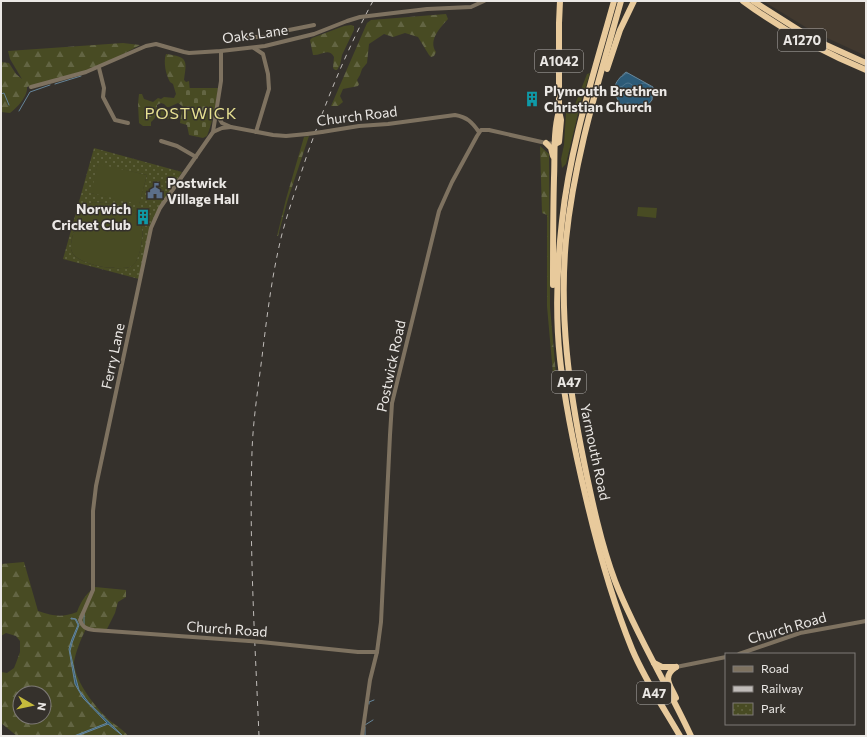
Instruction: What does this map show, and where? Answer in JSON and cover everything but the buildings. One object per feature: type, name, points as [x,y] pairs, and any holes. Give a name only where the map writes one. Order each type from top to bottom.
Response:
[{"type":"highway","name":"A1042","points":[[555,144],[559,111],[559,1]]},
{"type":"highway","name":"A47","points":[[558,329],[558,268],[565,196],[580,125],[614,1]]},
{"type":"highway","name":"A47","points":[[586,131],[621,1]]},
{"type":"highway","name":"A47","points":[[586,131],[620,30],[634,1]]},
{"type":"highway","name":"A1270","points":[[743,1],[796,36],[842,60],[866,70]]},
{"type":"highway","name":"A1270","points":[[754,1],[785,22],[826,45],[865,62]]},
{"type":"highway","name":"A1042","points":[[555,144],[558,143],[560,138],[561,120],[559,111]]},
{"type":"highway","name":"Yarmouth Road","points":[[586,131],[573,190],[566,242],[564,290],[565,337],[567,366],[572,400],[595,513],[614,578],[628,613],[691,736]]},
{"type":"highway","name":"A47","points":[[545,143],[552,150],[554,169]]},
{"type":"highway","name":"A47","points":[[555,144],[553,245],[554,287],[558,329]]},
{"type":"highway","name":"Yarmouth Road","points":[[558,329],[560,358],[568,414],[596,544],[616,607],[632,649],[648,683],[680,736]]},
{"type":"highway","name":"A47","points":[[654,663],[662,667],[676,667]]},
{"type":"highway","name":"A47","points":[[676,667],[670,672],[668,683],[681,714]]},
{"type":"street","name":"Oaks Lane","points":[[31,87],[99,68],[146,46],[156,44],[184,52],[254,48],[328,30],[347,20],[360,17],[427,9],[471,7],[484,1]]},
{"type":"street","points":[[242,37],[266,37],[279,32],[314,25]]},
{"type":"street","points":[[295,30],[296,39]]},
{"type":"street","points":[[256,132],[269,89],[268,74],[262,51],[264,46]]},
{"type":"street","points":[[254,48],[263,54]]},
{"type":"street","points":[[213,132],[217,115],[221,81],[221,51]]},
{"type":"street","points":[[99,68],[104,88],[103,97],[114,120],[128,123]]},
{"type":"street","points":[[217,115],[222,123],[231,127]]},
{"type":"street","name":"Church Road","points":[[231,127],[272,136],[286,136],[455,115],[464,117],[472,123],[479,132]]},
{"type":"street","points":[[213,132],[222,128],[231,127]]},
{"type":"street","points":[[479,132],[481,130],[489,130],[555,144]]},
{"type":"street","name":"Ferry Lane","points":[[80,620],[93,590],[93,511],[96,486],[151,228],[160,208],[213,132]]},
{"type":"street","name":"Postwick Road","points":[[362,736],[370,680],[377,652],[381,622],[392,403],[439,211],[452,182],[479,132]]},
{"type":"street","points":[[545,143],[555,135]]},
{"type":"street","points":[[162,141],[187,150],[196,157]]},
{"type":"street","name":"Church Road","points":[[80,620],[83,626],[94,630],[249,641],[358,652],[377,652]]},
{"type":"street","name":"Church Road","points":[[741,653],[800,633],[826,627],[866,621]]},
{"type":"street","points":[[676,667],[725,657]]},
{"type":"shaded area","points":[[763,1],[866,1],[866,56],[812,31]]},
{"type":"green space","points":[[446,14],[448,19],[436,34],[434,39],[433,43],[436,52],[434,56],[431,57],[429,55],[418,37],[405,33],[393,37],[384,34],[369,44],[367,63],[362,69],[357,80],[359,84],[358,86],[343,89],[340,96],[343,102],[338,106],[331,106],[367,23],[371,20]]},
{"type":"green space","points":[[344,26],[354,26],[354,30],[342,55],[340,65],[337,70],[333,68],[334,57],[332,54],[327,52],[313,55],[310,40],[312,38]]},
{"type":"green space","points":[[123,43],[140,45],[101,66],[27,87],[26,94],[22,102],[16,108],[10,113],[1,112],[1,62],[9,63],[16,74],[22,79],[10,59],[8,51]]},
{"type":"green space","points":[[166,54],[182,58],[184,61],[186,68],[184,80],[186,82],[189,81],[190,91],[185,108],[178,103],[167,107],[161,103],[157,105],[156,114],[151,122],[151,126],[143,126],[139,123],[139,94],[142,94],[144,99],[153,102],[158,98],[174,98],[176,94],[173,84],[170,82],[166,72]]},
{"type":"green space","points":[[590,73],[581,101],[566,164],[562,168],[561,159],[564,145],[566,113],[572,112],[587,74]]},
{"type":"green space","points":[[185,88],[218,88],[211,125],[207,136],[203,138],[189,135],[187,125],[180,123]]},
{"type":"green space","points":[[161,109],[179,111],[178,120],[160,118]]},
{"type":"green space","points":[[309,136],[288,199],[278,236],[277,236],[304,137]]},
{"type":"green space","points":[[540,146],[549,154],[550,307],[556,375],[553,374],[547,306],[547,215],[542,213]]},
{"type":"green space","points":[[94,148],[182,172],[156,213],[151,224],[139,279],[63,259]],"holes":[[[98,164],[147,175],[139,204],[91,193]],[[93,202],[122,207],[137,215],[142,229],[142,238],[139,255],[135,264],[132,266],[126,268],[109,268],[90,264],[82,261],[72,252],[72,240],[78,220],[83,210]]]},
{"type":"green space","points":[[98,163],[147,175],[139,205],[90,193]]},
{"type":"green space","points":[[93,202],[122,207],[137,215],[142,229],[142,238],[139,255],[135,264],[132,266],[126,268],[109,268],[90,264],[76,257],[72,252],[72,240],[78,220],[83,210]]},
{"type":"green space","points":[[638,207],[657,208],[656,218],[637,216]]},
{"type":"green space","points":[[24,562],[38,611],[53,615],[62,616],[77,612],[84,598],[95,587],[126,590],[126,597],[118,602],[115,613],[106,631],[86,629],[78,646],[74,664],[78,679],[87,695],[109,720],[122,729],[128,736],[17,736],[1,723],[1,672],[7,673],[14,668],[20,652],[20,641],[16,636],[6,633],[1,636],[1,564]]},
{"type":"water","points":[[626,72],[653,87],[652,100],[646,107],[621,105],[618,100],[615,91],[616,83]]},
{"type":"water","points":[[71,618],[76,619],[79,625],[70,651],[79,690],[89,703],[123,736],[108,724],[74,736],[107,723],[83,698],[75,684],[69,649],[78,625],[75,619]]},
{"type":"waterway","points":[[55,84],[81,76]]},
{"type":"waterway","points":[[19,111],[30,92],[50,85]]},
{"type":"waterway","points":[[1,94],[4,93],[9,105]]},
{"type":"waterway","points":[[84,614],[84,624]]},
{"type":"waterway","points":[[369,704],[369,702],[374,700]]},
{"type":"waterway","points":[[365,725],[373,720]]},
{"type":"waterway","points":[[365,727],[365,736]]},
{"type":"railway","points":[[259,736],[254,629],[251,487],[253,428],[270,295],[282,234],[306,158],[336,78],[373,1]]},
{"type":"place","name":"Plymouth Brethren Christian Church","points":[[532,99]]},
{"type":"place","name":"Postwick Village Hall","points":[[155,191]]},
{"type":"place","name":"Norwich Cricket Club","points":[[143,217]]},
{"type":"district","name":"POSTWICK","points":[[191,113]]}]
